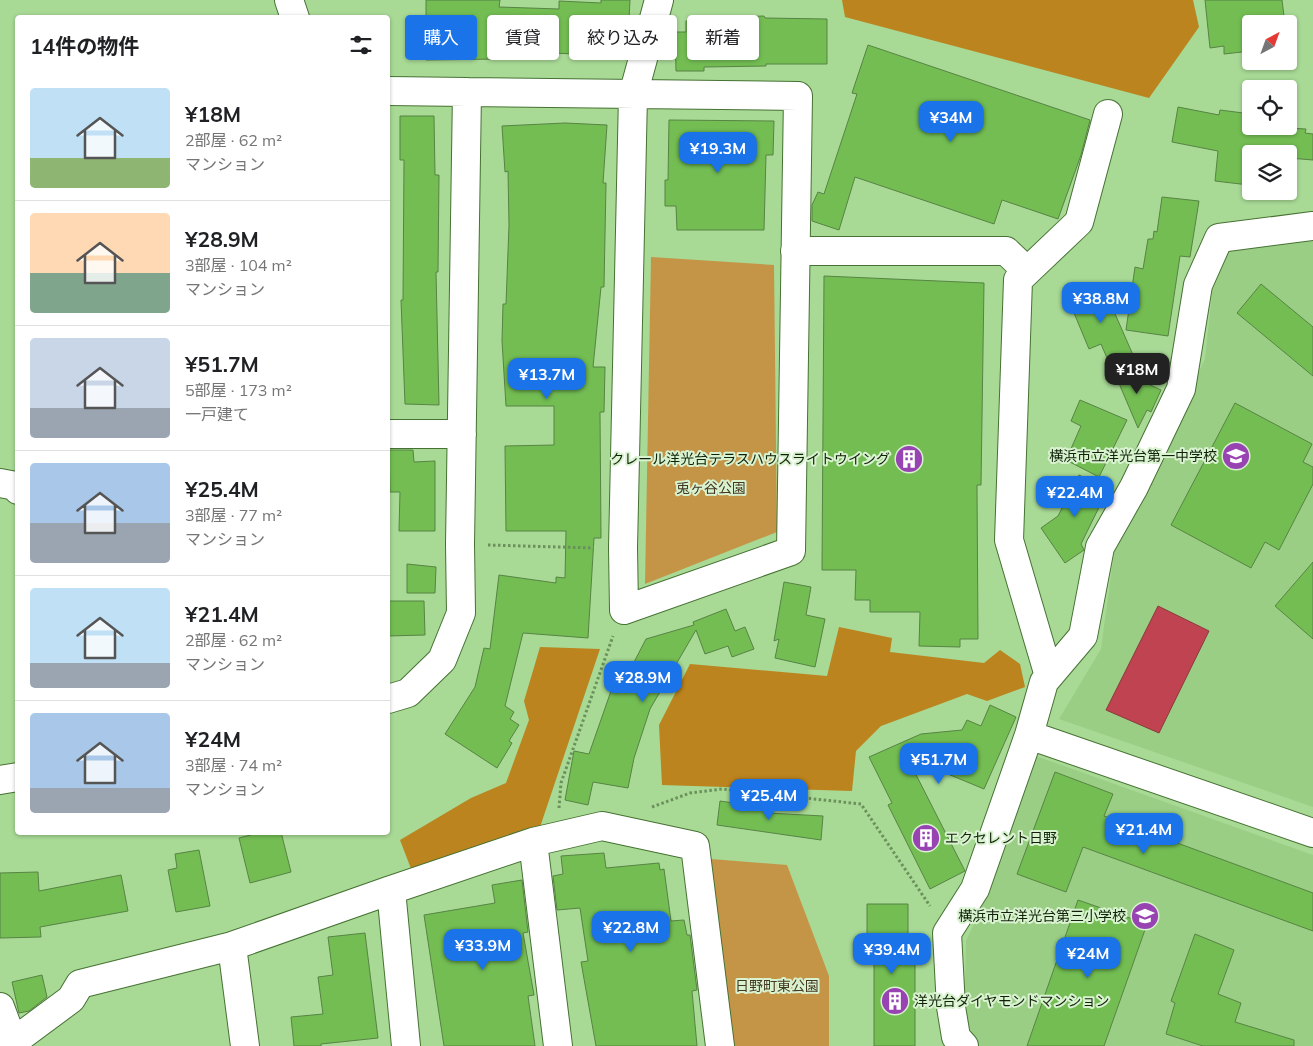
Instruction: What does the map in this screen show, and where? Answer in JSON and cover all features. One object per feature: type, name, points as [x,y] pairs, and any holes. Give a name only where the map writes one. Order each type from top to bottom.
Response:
[{"type":"street","points":[[289,0],[295,15]]},
{"type":"street","points":[[390,91],[633,95],[798,96],[791,551],[624,610],[622,548],[633,95],[659,0]]},
{"type":"street","points":[[390,698],[408,693],[442,660],[461,613],[460,544],[468,92]]},
{"type":"street","points":[[1050,676],[1009,540],[1018,280],[1079,222],[1108,114]]},
{"type":"street","points":[[964,1046],[956,1037],[951,1007],[947,933],[975,889],[1029,735],[1044,682],[1083,636],[1100,547],[1134,487],[1180,389],[1198,285],[1220,238],[1313,226]]},
{"type":"street","points":[[796,251],[1006,251],[1027,271]]},
{"type":"street","points":[[390,434],[462,434]]},
{"type":"street","points":[[0,483],[15,486]]},
{"type":"street","points":[[1029,735],[1313,832]]},
{"type":"street","points":[[0,780],[15,778]]},
{"type":"street","points":[[0,1007],[13,1042],[71,999],[80,984],[232,946],[544,839],[602,826],[695,846],[720,1046]]},
{"type":"street","points":[[544,839],[558,1046]]},
{"type":"street","points":[[391,890],[406,1046]]},
{"type":"street","points":[[232,946],[245,1046]]},
{"type":"path","points":[[460,544],[622,548]]},
{"type":"path","points":[[544,839],[606,652],[624,610]]},
{"type":"path","points":[[646,809],[690,793],[722,789],[862,804],[947,933]]},
{"type":"shaded area","points":[[842,0],[1193,0],[1199,27],[1149,98],[845,17]]},
{"type":"shaded area","name":"横浜市立洋光台第一中学校","points":[[1313,239],[1313,807],[1059,719],[1101,649],[1114,553],[1205,359],[1213,285],[1231,248]]},
{"type":"shaded area","points":[[1158,606],[1209,631],[1159,733],[1106,710]]},
{"type":"shaded area","points":[[839,627],[892,638],[890,652],[984,663],[1000,650],[1020,664],[1025,687],[987,701],[967,694],[881,726],[856,751],[852,791],[662,785],[659,725],[690,664],[827,676]]},
{"type":"shaded area","points":[[540,647],[600,649],[539,830],[413,874],[400,840],[471,798],[506,783],[529,720],[524,701]]},
{"type":"shaded area","name":"横浜市立洋光台第三小学校","points":[[1036,756],[1313,855],[1313,1046],[978,1046],[964,1032],[966,941],[989,891]]},
{"type":"green space","name":"兎ヶ谷公園","points":[[651,257],[774,265],[777,532],[645,584]]},
{"type":"green space","name":"日野町東公園","points":[[711,859],[787,865],[829,976],[829,1046],[732,1046]]},
{"type":"building","points":[[426,0],[500,0],[499,7],[559,9],[559,1],[601,3],[601,0],[630,0],[629,15],[569,15],[569,54],[559,53],[559,15],[487,15],[487,59],[477,59],[477,15],[426,15]]},
{"type":"building","points":[[1205,0],[1282,0],[1284,15],[1242,15],[1242,52],[1224,54],[1224,46],[1210,48]]},
{"type":"building","points":[[759,16],[764,16],[765,18],[827,19],[827,64],[766,64],[766,66],[704,67],[704,71],[676,71],[677,32],[686,32],[686,21],[687,60],[759,60]]},
{"type":"building","points":[[868,45],[1090,120],[1081,155],[1058,219],[1002,200],[994,224],[855,177],[839,230],[812,221],[812,205],[818,192],[824,194],[857,94],[852,93]]},
{"type":"building","points":[[1178,107],[1219,115],[1220,110],[1242,113],[1242,135],[1297,135],[1297,129],[1306,129],[1305,133],[1313,134],[1313,160],[1297,159],[1297,145],[1242,145],[1242,184],[1215,181],[1218,151],[1172,142]]},
{"type":"building","points":[[400,116],[434,116],[435,175],[439,175],[438,272],[436,272],[439,405],[405,404],[401,300],[403,300],[404,160],[400,160]]},
{"type":"building","points":[[669,120],[774,121],[773,155],[766,155],[764,230],[677,230],[676,206],[665,206],[665,180],[668,180]]},
{"type":"building","points":[[565,123],[607,125],[603,183],[606,183],[604,287],[601,287],[593,367],[605,367],[604,412],[600,412],[601,538],[594,538],[588,638],[523,633],[505,706],[514,712],[510,719],[519,725],[509,741],[512,743],[497,768],[445,734],[475,687],[484,648],[490,649],[499,575],[556,583],[556,577],[565,578],[566,531],[506,531],[505,446],[554,445],[554,406],[506,406],[502,341],[503,304],[506,304],[509,225],[508,171],[505,172],[502,126]]},
{"type":"building","points":[[1162,197],[1199,201],[1190,257],[1180,256],[1168,336],[1126,330],[1135,267],[1143,269],[1148,239],[1153,239],[1154,231],[1157,232]]},
{"type":"building","name":"クレール洋光台テラスハウスライトウイング","points":[[824,276],[984,283],[981,485],[977,485],[978,639],[960,639],[960,647],[919,646],[920,612],[870,612],[870,600],[855,600],[856,570],[822,570]]},
{"type":"building","points":[[1102,284],[1133,355],[1110,365],[1101,344],[1089,349],[1074,313],[1078,312],[1071,297]]},
{"type":"building","points":[[1261,284],[1313,327],[1313,376],[1237,313]]},
{"type":"building","points":[[1112,367],[1161,390],[1151,412],[1147,410],[1138,428]]},
{"type":"building","points":[[1080,400],[1127,420],[1099,477],[1066,460],[1081,426],[1071,421]]},
{"type":"building","points":[[1235,403],[1312,444],[1303,462],[1313,467],[1313,484],[1279,550],[1265,542],[1251,568],[1171,525]]},
{"type":"building","points":[[390,450],[413,450],[414,462],[435,461],[435,531],[399,531],[400,492],[390,492]]},
{"type":"building","points":[[1079,475],[1108,489],[1081,544],[1084,550],[1065,563],[1041,528],[1058,516]]},
{"type":"building","points":[[1313,562],[1313,639],[1275,606]]},
{"type":"building","points":[[407,564],[436,567],[435,593],[407,593]]},
{"type":"building","points":[[784,582],[811,587],[806,615],[825,619],[815,667],[775,658],[779,639],[774,641]]},
{"type":"building","points":[[390,601],[424,601],[425,635],[390,636]]},
{"type":"building","points":[[726,609],[735,631],[745,627],[754,649],[732,657],[728,646],[705,654],[696,630],[650,709],[634,758],[628,788],[593,782],[588,805],[565,800],[574,751],[589,754],[611,691],[618,693],[646,639],[694,625],[693,622]]},
{"type":"building","points":[[990,705],[1016,717],[984,789],[907,757],[965,871],[930,889],[888,805],[892,803],[869,757],[921,734],[962,730],[967,720],[981,726]]},
{"type":"building","points":[[1055,772],[1113,794],[1104,816],[1313,893],[1313,931],[1083,847],[1066,892],[1017,874]]},
{"type":"building","points":[[720,801],[769,808],[768,813],[823,816],[821,840],[717,825]]},
{"type":"building","points":[[250,835],[282,835],[291,872],[250,883],[239,838]]},
{"type":"building","points":[[199,850],[210,906],[176,912],[168,870],[177,868],[175,854]]},
{"type":"building","points":[[604,853],[606,868],[659,863],[660,870],[664,869],[671,921],[684,920],[687,935],[690,935],[697,990],[692,991],[697,1046],[596,1046],[581,962],[588,961],[580,908],[557,910],[553,876],[563,874],[561,856]]},
{"type":"building","points":[[38,872],[39,891],[121,875],[128,911],[40,927],[41,937],[0,938],[0,873]]},
{"type":"building","points":[[522,880],[528,932],[523,933],[534,995],[528,996],[535,1046],[444,1046],[424,915],[495,903],[492,885]]},
{"type":"building","points":[[1078,900],[1147,924],[1104,1046],[1027,1046]]},
{"type":"building","name":"洋光台ダイヤモンドマンション","points":[[867,904],[908,904],[908,950],[915,950],[915,1046],[874,1046],[874,956],[867,956]]},
{"type":"building","points":[[365,933],[378,1038],[321,1044],[321,1046],[294,1046],[291,1017],[323,1014],[318,977],[333,975],[328,937]]},
{"type":"building","points":[[1195,934],[1234,950],[1218,994],[1241,1003],[1235,1022],[1294,1040],[1294,1046],[1203,1046],[1166,1034],[1175,1003],[1171,1001]]},
{"type":"building","points":[[42,975],[47,997],[29,1011],[19,1013],[12,982]]},
{"type":"place","name":"横浜市立洋光台第一中学校","points":[[1236,456]]},
{"type":"place","name":"クレール洋光台テラスハウスライトウイング","points":[[909,459]]},
{"type":"place","name":"エクセレント日野","points":[[926,838]]},
{"type":"place","name":"横浜市立洋光台第三小学校","points":[[1145,916]]},
{"type":"place","name":"洋光台ダイヤモンドマンション","points":[[895,1001]]}]
